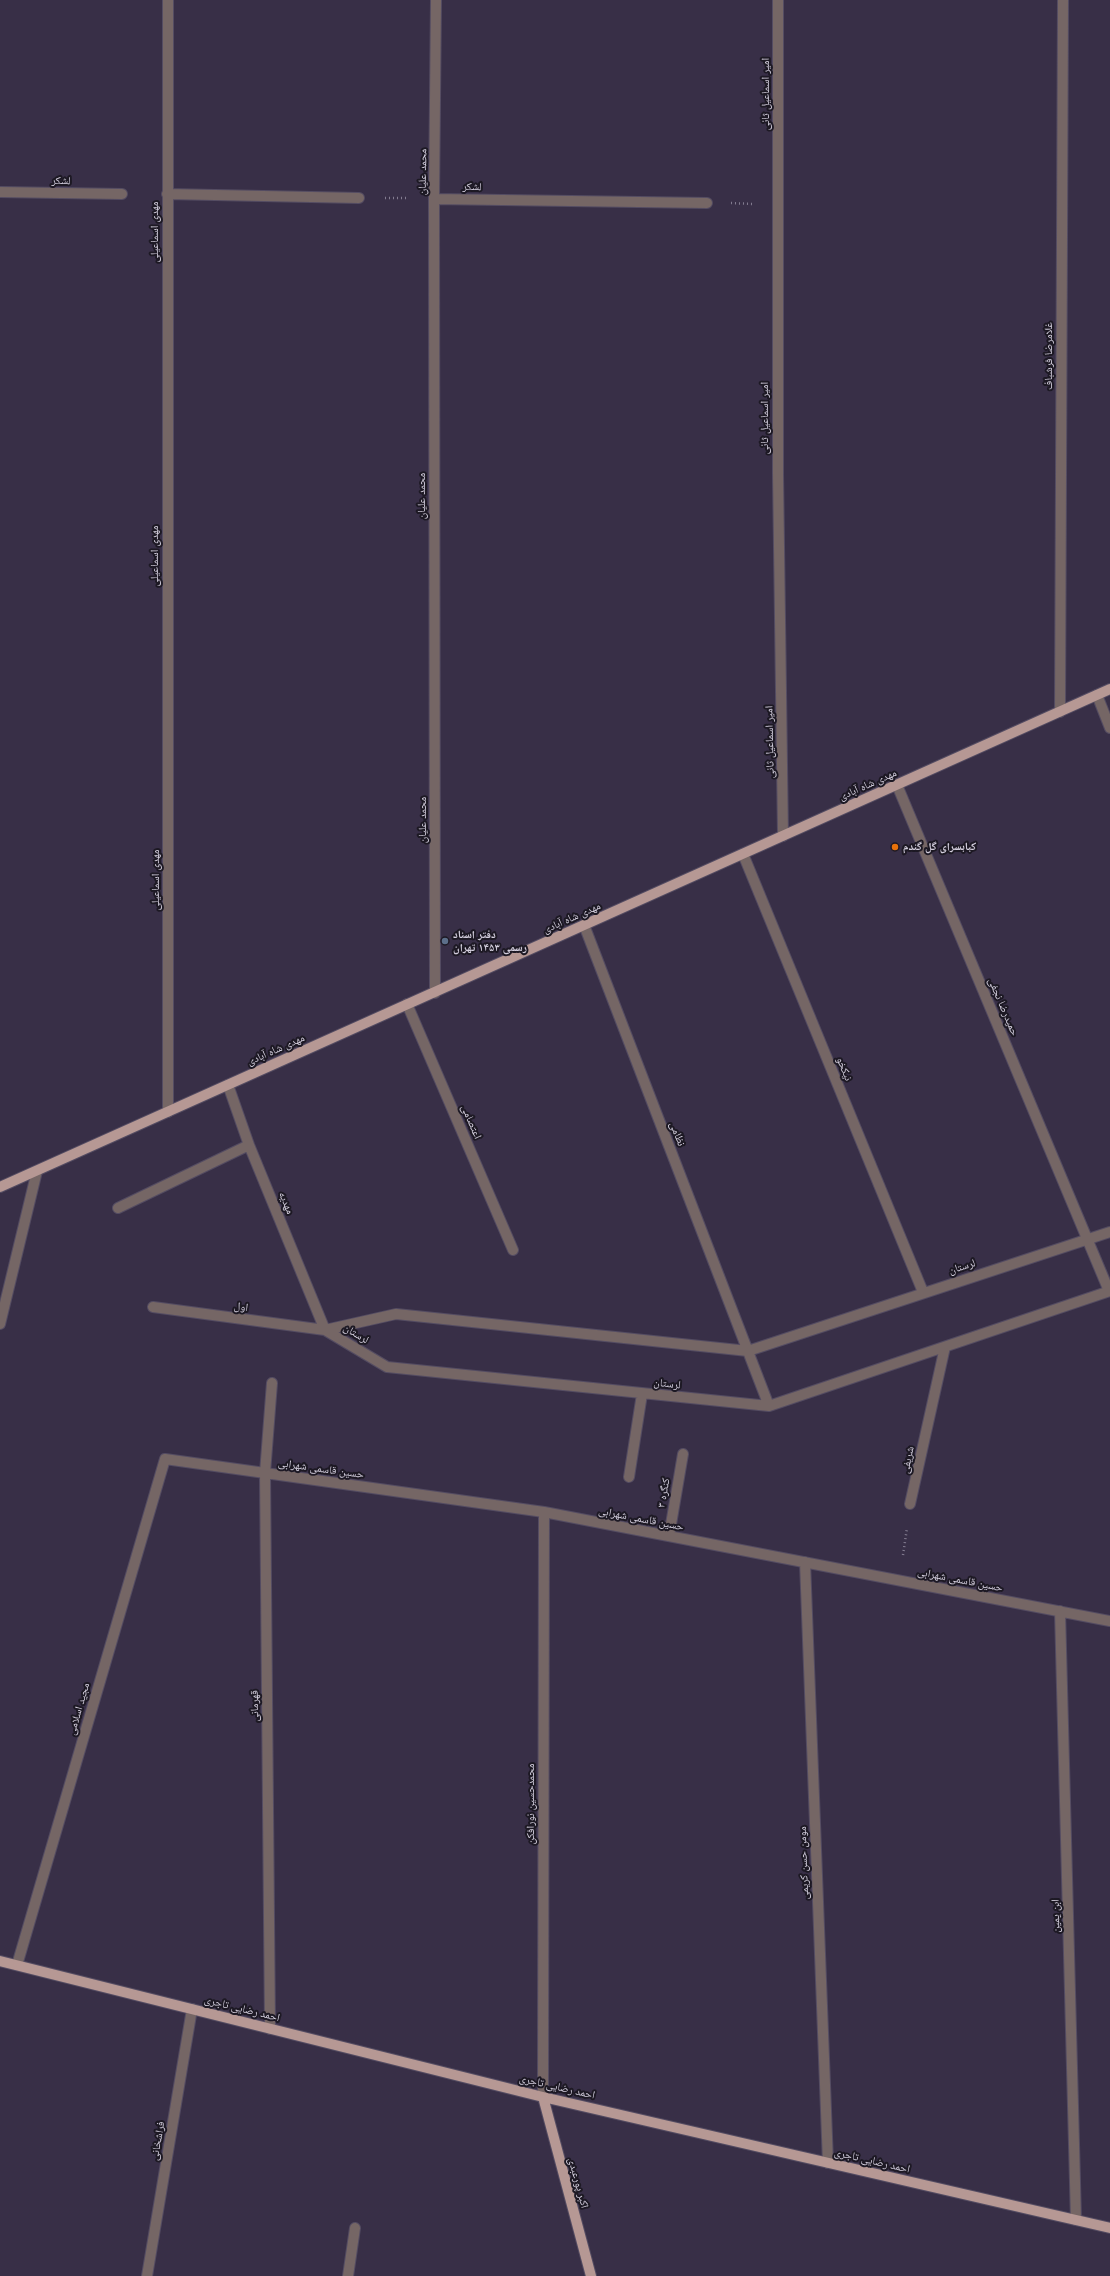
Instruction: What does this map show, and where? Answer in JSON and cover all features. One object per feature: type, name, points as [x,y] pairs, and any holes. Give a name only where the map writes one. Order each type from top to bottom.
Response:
[{"type":"main road","name":"مهدی شاه آبادی","points":[[0,1187],[1110,689]]},
{"type":"main road","name":"احمد رضایی تاجری","points":[[0,1961],[543,2097],[1110,2228]]},
{"type":"main road","name":"اکبر پورعبدی","points":[[543,2097],[591,2276]]},
{"type":"street","name":"مهدی اسماعیلی","points":[[168,0],[168,1112]]},
{"type":"street","name":"محمد علیان","points":[[435,992],[434,199],[436,0]]},
{"type":"street","name":"امیر اسماعیل ثانی","points":[[778,0],[778,474],[783,836]]},
{"type":"street","name":"غلامرضا فرشباف","points":[[1060,712],[1063,0]]},
{"type":"street","name":"لشكر","points":[[0,192],[122,194]]},
{"type":"street","points":[[167,194],[359,198]]},
{"type":"street","name":"لشكر","points":[[434,199],[707,203]]},
{"type":"street","points":[[1097,695],[1110,728]]},
{"type":"street","name":"حمیدرضا نجفی","points":[[897,785],[1110,1291]]},
{"type":"street","name":"نیکخو","points":[[743,854],[923,1292]]},
{"type":"street","name":"نظامی","points":[[584,925],[769,1406]]},
{"type":"street","name":"اعتصامی","points":[[407,1004],[513,1250]]},
{"type":"street","name":"مهدیه","points":[[228,1085],[249,1145],[325,1330]]},
{"type":"street","points":[[118,1208],[249,1145]]},
{"type":"street","points":[[0,1324],[37,1171]]},
{"type":"street","name":"لرستان","points":[[325,1330],[396,1314],[748,1351],[923,1292],[1110,1232]]},
{"type":"street","name":"لرستان","points":[[325,1330],[387,1367],[769,1406],[1110,1291]]},
{"type":"street","name":"اول","points":[[153,1307],[325,1330]]},
{"type":"street","name":"شریفی","points":[[910,1504],[945,1347]]},
{"type":"street","name":"قهرمانی","points":[[270,2029],[265,1473],[272,1383]]},
{"type":"street","points":[[629,1477],[642,1394]]},
{"type":"street","name":"کنگره ۳","points":[[668,1536],[683,1454]]},
{"type":"street","name":"حسین قاسمی شهرابی","points":[[165,1459],[544,1512],[1110,1621]]},
{"type":"street","name":"مجید اسلامی","points":[[17,1965],[165,1459]]},
{"type":"street","name":"محمدحسین نورافکن","points":[[543,2097],[544,1512]]},
{"type":"street","name":"مومن حسن کریمی","points":[[804,1562],[828,2163]]},
{"type":"street","name":"ابن یمین","points":[[1060,1611],[1076,2220]]},
{"type":"street","name":"فراشخانی","points":[[147,2276],[192,2009]]},
{"type":"street","points":[[348,2276],[355,2228]]},
{"type":"path","points":[[359,198],[434,199]]},
{"type":"path","points":[[707,203],[777,204]]},
{"type":"path","points":[[899,1580],[910,1504]]},
{"type":"place","name":"کبابسرای گل گندم","points":[[895,847]]},
{"type":"place","name":"دفتر اسناد رسمی ۱۴۵۳ تهران","points":[[445,941]]}]
